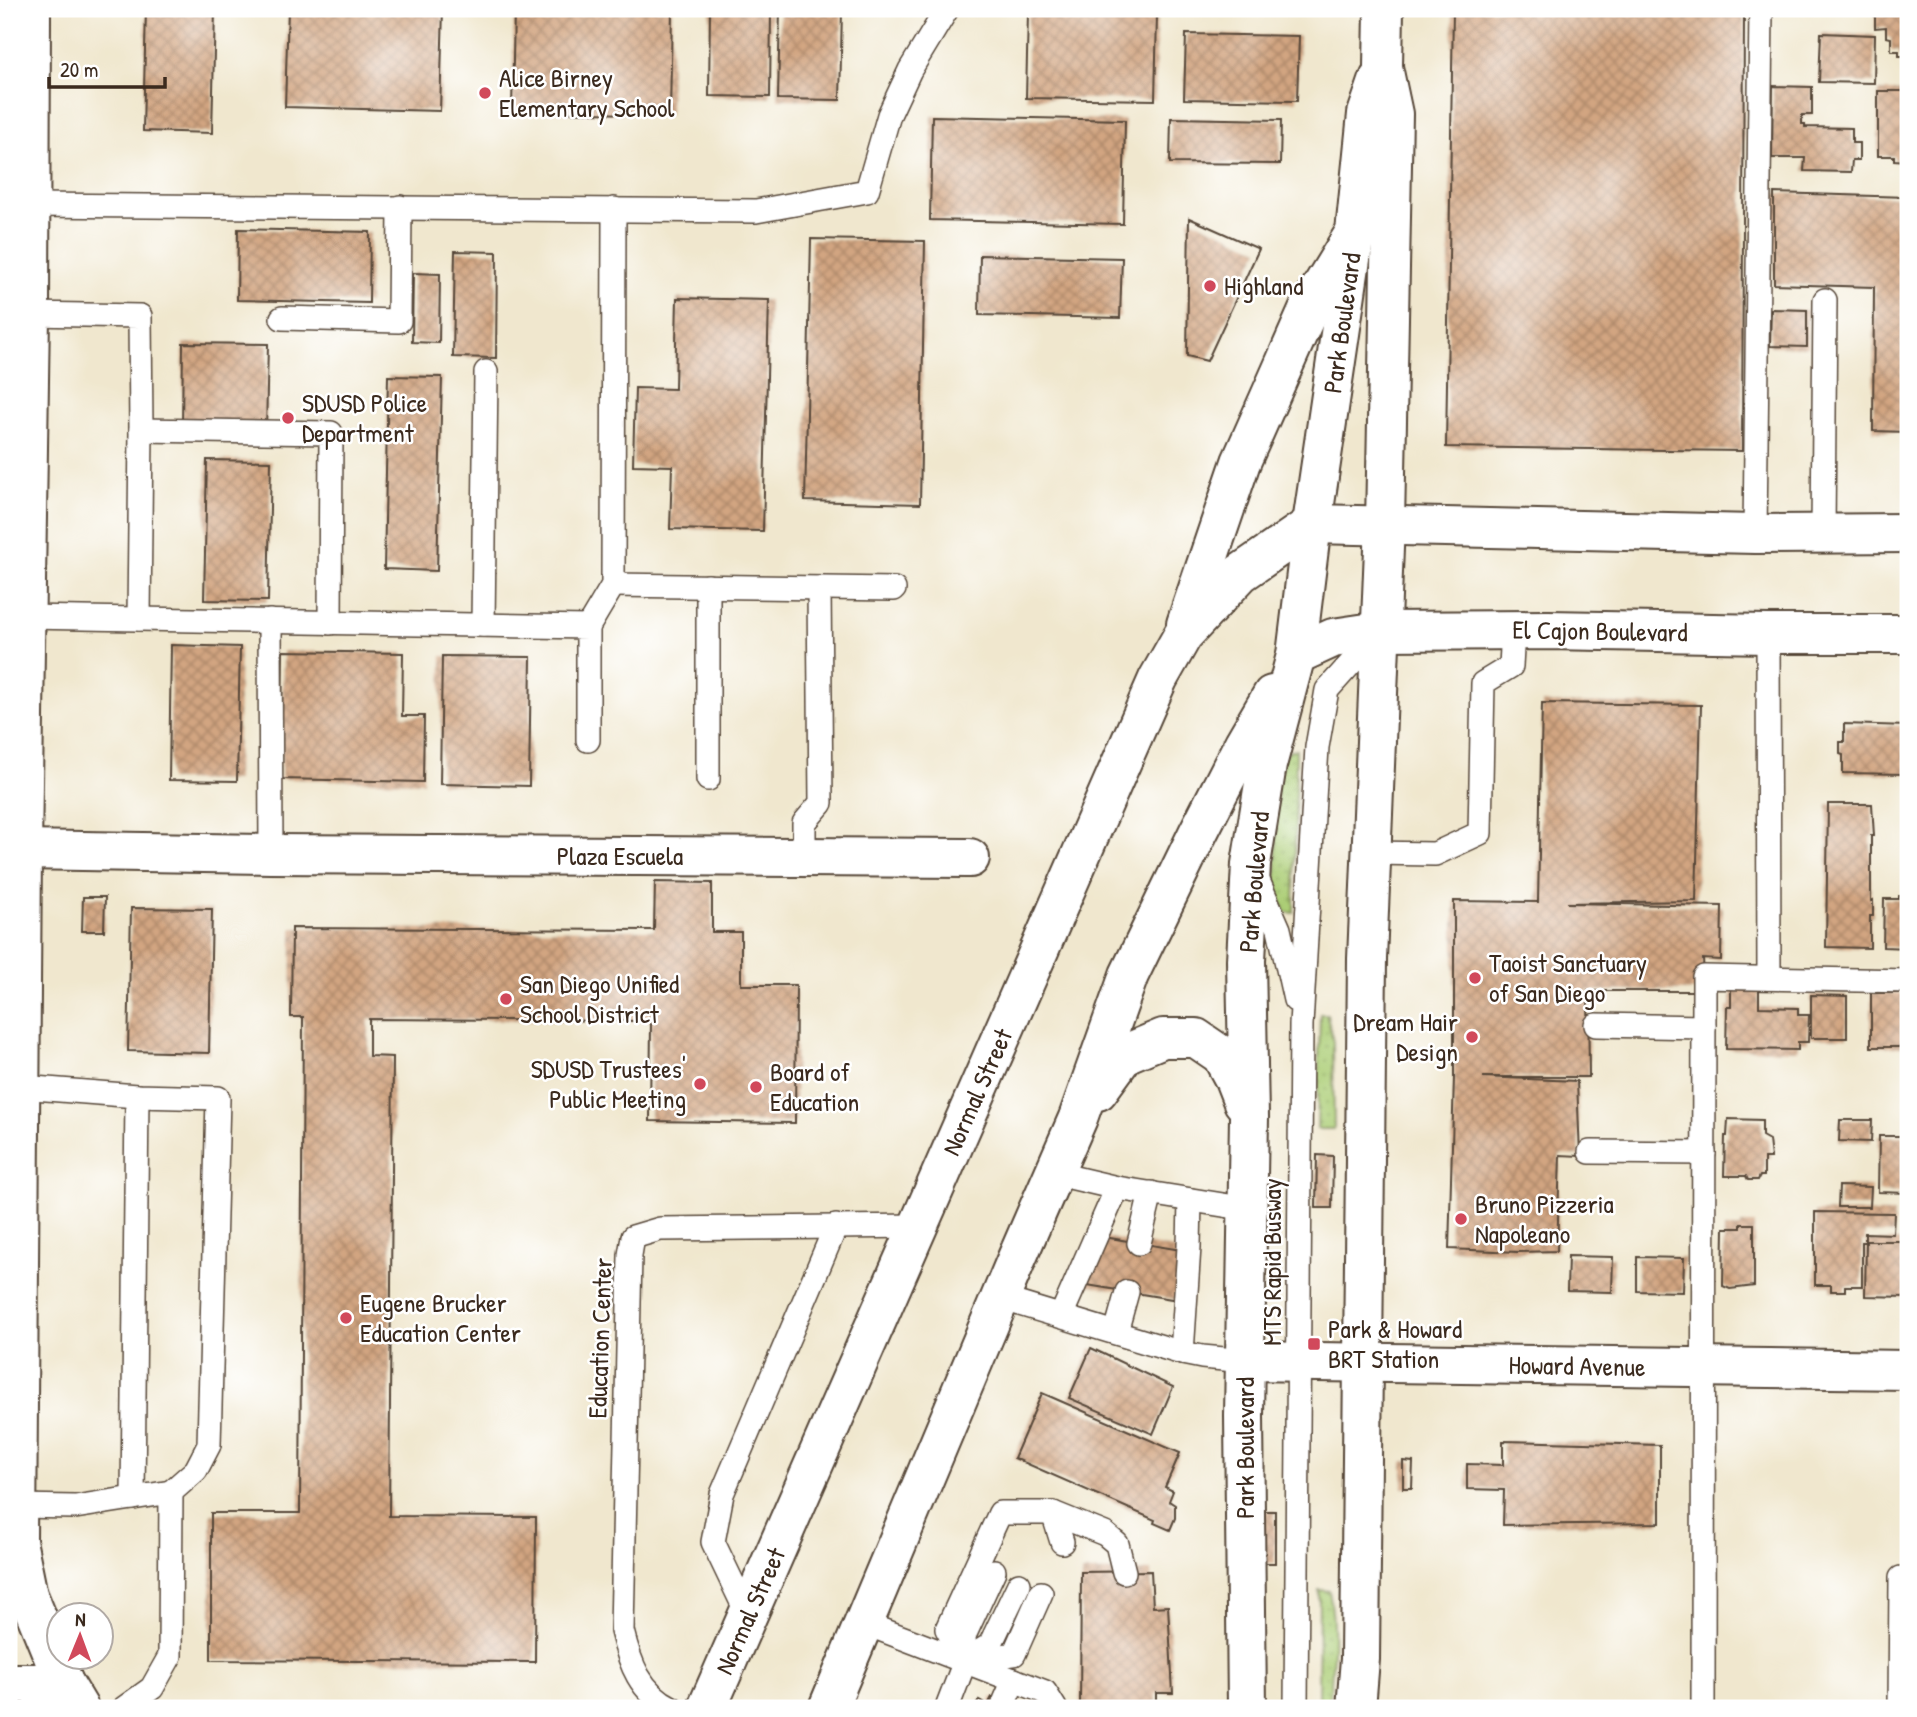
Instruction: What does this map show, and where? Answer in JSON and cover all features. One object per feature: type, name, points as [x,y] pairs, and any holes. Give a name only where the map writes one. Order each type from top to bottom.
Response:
[{"type":"main road","points":[[31,9],[30,314],[18,494],[26,617],[17,1541],[28,1595],[71,1696]]},
{"type":"main road","name":"Park Boulevard","points":[[1356,1708],[1360,1659],[1367,959],[1385,524],[1393,114],[1383,67],[1384,9]]},
{"type":"main road","name":"Park Boulevard","points":[[1247,1708],[1244,1566],[1249,1117],[1246,960],[1251,864],[1268,765],[1296,655],[1312,524],[1355,232],[1367,114],[1383,67]]},
{"type":"main road","points":[[1183,635],[1235,475],[1311,304],[1355,232]]},
{"type":"main road","points":[[1312,524],[1755,534],[1908,533]]},
{"type":"main road","name":"Normal Street","points":[[707,1708],[1158,679],[1183,635],[1241,573],[1312,524]]},
{"type":"main road","name":"El Cajon Boulevard","points":[[1296,655],[1333,638],[1380,631],[1908,634]]},
{"type":"main road","points":[[828,1708],[1078,1118],[1129,975],[1221,788],[1296,655]]},
{"type":"main road","name":"Plaza Escuela","points":[[22,850],[970,858]]},
{"type":"main road","points":[[1078,1118],[1125,1054],[1163,1038],[1196,1038],[1221,1055],[1249,1117]]},
{"type":"main road","name":"Howard Avenue","points":[[1246,1362],[1908,1370]]},
{"type":"main road","points":[[9,1683],[71,1696]]},
{"type":"lane","points":[[29,205],[756,211],[867,191],[888,115],[910,70],[947,9]]},
{"type":"lane","points":[[1755,534],[1760,9]]},
{"type":"lane","points":[[282,318],[400,321],[400,207]]},
{"type":"lane","points":[[588,740],[588,627],[613,585],[614,209]]},
{"type":"lane","points":[[1823,533],[1825,300]]},
{"type":"lane","points":[[30,314],[140,316],[139,619]]},
{"type":"lane","points":[[483,625],[486,372]]},
{"type":"lane","points":[[141,430],[331,433],[330,622]]},
{"type":"lane","points":[[613,585],[894,589]]},
{"type":"lane","points":[[708,586],[708,779]]},
{"type":"lane","points":[[804,857],[804,823],[821,803],[819,588]]},
{"type":"lane","points":[[26,617],[588,627]]},
{"type":"lane","points":[[270,621],[271,854]]},
{"type":"lane","points":[[1371,853],[1435,854],[1480,833],[1483,683],[1511,666],[1513,630]]},
{"type":"lane","name":"MTS Rapid Busway","points":[[1296,1708],[1301,1025],[1317,747],[1327,691],[1380,631]]},
{"type":"lane","points":[[1768,634],[1769,978]]},
{"type":"lane","name":"MTS Rapid Busway","points":[[1251,864],[1279,929],[1301,1025]]},
{"type":"lane","points":[[1703,1708],[1704,977],[1908,981]]},
{"type":"lane","points":[[1597,1025],[1704,1027]]},
{"type":"lane","points":[[17,1506],[75,1507],[172,1492],[196,1470],[209,1445],[218,1098],[137,1096],[21,1087]]},
{"type":"lane","points":[[133,1498],[137,1096]]},
{"type":"lane","points":[[1590,1152],[1704,1153]]},
{"type":"lane","points":[[1053,1173],[1117,1188],[1248,1209]]},
{"type":"lane","points":[[1061,1316],[1117,1188]]},
{"type":"lane","points":[[1139,1243],[1151,1194]]},
{"type":"lane","points":[[1182,1353],[1190,1200]]},
{"type":"lane","points":[[748,1615],[713,1542],[716,1518],[722,1494],[836,1226]]},
{"type":"lane","name":"Education Center","points":[[672,1708],[655,1700],[637,1674],[630,1662],[622,1631],[630,1255],[633,1237],[660,1229],[918,1226]]},
{"type":"lane","points":[[1116,1332],[1128,1292]]},
{"type":"lane","points":[[1000,1298],[1182,1353],[1246,1362]]},
{"type":"lane","points":[[124,1708],[152,1688],[170,1656],[172,1492]]},
{"type":"lane","points":[[965,1661],[947,1629],[1000,1513],[1053,1513],[1105,1534],[1117,1544],[1124,1572]]},
{"type":"lane","points":[[1016,1524],[1053,1513]]},
{"type":"lane","points":[[1040,1534],[1053,1513]]},
{"type":"lane","points":[[1053,1513],[1062,1542]]},
{"type":"lane","points":[[947,1708],[965,1661],[964,1636],[995,1571]]},
{"type":"lane","points":[[1900,1708],[1901,1578]]},
{"type":"lane","points":[[965,1661],[990,1646],[1018,1584]]},
{"type":"lane","points":[[965,1661],[1014,1654],[1041,1593]]},
{"type":"lane","points":[[864,1623],[1014,1680],[1036,1699],[1045,1692],[1055,1708]]},
{"type":"lane","points":[[1004,1703],[1014,1680]]},
{"type":"green space","points":[[1296,749],[1294,913],[1284,912],[1276,879],[1277,764],[1289,751]]},
{"type":"green space","points":[[1320,1014],[1327,1014],[1333,1042],[1334,1129],[1317,1129]]},
{"type":"green space","points":[[1319,1590],[1329,1591],[1333,1620],[1329,1708],[1318,1708]]},
{"type":"building","points":[[146,9],[215,9],[212,133],[143,131]]},
{"type":"building","points":[[288,9],[443,9],[440,111],[285,107]]},
{"type":"building","points":[[514,9],[672,9],[670,115],[512,111]]},
{"type":"building","points":[[710,9],[771,9],[770,97],[709,96]]},
{"type":"building","points":[[780,9],[842,9],[840,100],[778,99]]},
{"type":"building","points":[[1453,9],[1744,9],[1742,451],[1446,447]]},
{"type":"building","points":[[1875,9],[1908,9],[1908,56],[1899,56],[1899,51],[1891,51],[1891,38],[1886,37],[1886,27],[1875,28]]},
{"type":"building","points":[[1028,13],[1157,15],[1155,100],[1026,98]]},
{"type":"building","points":[[1821,33],[1875,35],[1874,83],[1819,82]]},
{"type":"building","points":[[1186,34],[1299,36],[1297,101],[1184,99]]},
{"type":"building","points":[[1773,86],[1812,87],[1812,115],[1802,115],[1802,124],[1805,124],[1805,127],[1852,128],[1852,143],[1859,143],[1859,160],[1852,160],[1851,172],[1804,171],[1805,158],[1772,158]]},
{"type":"building","points":[[1878,91],[1908,91],[1908,161],[1894,160],[1894,156],[1878,156]]},
{"type":"building","points":[[932,116],[1125,120],[1123,224],[930,220]]},
{"type":"building","points":[[1171,118],[1281,120],[1280,164],[1170,163]]},
{"type":"building","points":[[1774,193],[1908,197],[1908,432],[1873,431],[1874,287],[1774,284]]},
{"type":"building","points":[[1189,218],[1259,249],[1207,361],[1187,356]]},
{"type":"building","points":[[238,229],[370,232],[369,303],[237,300]]},
{"type":"building","points":[[811,239],[925,241],[920,504],[805,501]]},
{"type":"building","points":[[455,251],[497,252],[496,358],[453,357]]},
{"type":"building","points":[[980,255],[1122,258],[1120,318],[979,315]]},
{"type":"building","points":[[413,273],[440,274],[439,343],[412,342]]},
{"type":"building","points":[[677,298],[769,300],[763,531],[670,529],[672,466],[633,465],[635,388],[675,389]]},
{"type":"building","points":[[1771,309],[1807,310],[1807,347],[1770,346]]},
{"type":"building","points":[[183,343],[268,344],[266,431],[182,430]]},
{"type":"building","points":[[388,376],[442,377],[437,571],[384,569]]},
{"type":"building","points":[[207,460],[271,461],[268,601],[204,600]]},
{"type":"building","points":[[171,645],[240,647],[237,781],[169,780]]},
{"type":"building","points":[[283,651],[403,653],[402,716],[424,716],[423,782],[281,779]]},
{"type":"building","points":[[442,656],[531,657],[529,786],[440,784]]},
{"type":"building","points":[[1542,703],[1701,705],[1696,901],[1567,903],[1722,906],[1721,960],[1703,959],[1704,977],[1697,991],[1588,991],[1589,1077],[1483,1077],[1577,1081],[1580,1156],[1560,1155],[1557,1251],[1449,1249],[1454,1077],[1454,901],[1538,902]]},
{"type":"building","points":[[1844,724],[1908,726],[1908,774],[1843,773],[1840,742],[1844,742]]},
{"type":"building","points":[[1828,804],[1872,804],[1873,916],[1870,916],[1870,948],[1826,947]]},
{"type":"building","name":"Eugene Brucker Education Center","points":[[655,882],[712,883],[712,932],[741,932],[741,985],[796,985],[795,1123],[650,1121],[651,1021],[369,1019],[369,1056],[393,1057],[389,1516],[536,1517],[535,1662],[211,1660],[211,1513],[300,1513],[303,1017],[291,1017],[292,928],[654,930]]},
{"type":"building","points":[[1899,896],[1908,896],[1908,948],[1883,947],[1884,899],[1899,899]]},
{"type":"building","points":[[83,897],[105,897],[104,931],[82,931]]},
{"type":"building","points":[[131,908],[212,909],[209,1053],[128,1051]]},
{"type":"building","points":[[1731,986],[1759,987],[1759,1007],[1798,1008],[1798,1015],[1809,1015],[1808,1042],[1798,1042],[1798,1050],[1726,1049],[1727,1007],[1731,1007]]},
{"type":"building","points":[[1871,993],[1908,993],[1908,1047],[1871,1047]]},
{"type":"building","points":[[1811,995],[1847,996],[1847,1038],[1811,1038]]},
{"type":"building","points":[[1728,1119],[1762,1120],[1762,1136],[1769,1140],[1771,1158],[1764,1158],[1764,1176],[1760,1176],[1758,1180],[1748,1180],[1746,1176],[1724,1176]]},
{"type":"building","points":[[1840,1120],[1872,1120],[1871,1142],[1839,1141]]},
{"type":"building","points":[[1879,1136],[1908,1136],[1908,1193],[1878,1192]]},
{"type":"building","points":[[1317,1155],[1333,1156],[1332,1208],[1316,1208]]},
{"type":"building","points":[[1839,1186],[1871,1187],[1870,1207],[1838,1207]]},
{"type":"building","points":[[1815,1212],[1894,1213],[1893,1234],[1865,1233],[1865,1242],[1862,1242],[1862,1286],[1845,1286],[1845,1291],[1831,1291],[1831,1285],[1815,1285]]},
{"type":"building","points":[[1741,1224],[1754,1224],[1754,1286],[1730,1289],[1723,1286],[1724,1228],[1741,1228]]},
{"type":"building","points":[[1104,1237],[1187,1251],[1178,1300],[1081,1284]]},
{"type":"building","points":[[1866,1241],[1908,1241],[1908,1297],[1865,1296]]},
{"type":"building","points":[[1568,1256],[1613,1257],[1612,1292],[1567,1291]]},
{"type":"building","points":[[1637,1257],[1684,1258],[1683,1292],[1637,1291]]},
{"type":"building","points":[[1091,1348],[1173,1387],[1153,1434],[1069,1398]]},
{"type":"building","points":[[1042,1393],[1180,1453],[1165,1487],[1173,1491],[1169,1501],[1175,1505],[1175,1518],[1170,1530],[1154,1523],[1155,1520],[1014,1458]]},
{"type":"building","points":[[1503,1441],[1660,1445],[1660,1523],[1503,1525],[1504,1490],[1467,1489],[1467,1464],[1503,1465]]},
{"type":"building","points":[[1403,1461],[1413,1462],[1412,1488],[1403,1488]]},
{"type":"building","points":[[1260,1511],[1275,1511],[1275,1563],[1260,1563]]},
{"type":"building","points":[[1151,1571],[1153,1607],[1168,1606],[1173,1693],[1156,1693],[1156,1708],[1080,1708],[1081,1572]]},
{"type":"building","points":[[992,1697],[1017,1708],[975,1708],[979,1700],[988,1705]]},
{"type":"place","name":"Alice Birney Elementary School","points":[[485,93]]},
{"type":"place","name":"Highland","points":[[1210,286]]},
{"type":"place","name":"SDUSD Police Department","points":[[288,418]]},
{"type":"place","name":"Taoist Sanctuary of San Diego","points":[[1475,978]]},
{"type":"place","name":"San Diego Unified School District","points":[[506,999]]},
{"type":"place","name":"Dream Hair Design","points":[[1472,1037]]},
{"type":"place","name":"SDUSD Trustees' Public Meeting","points":[[700,1084]]},
{"type":"place","name":"Board of Education","points":[[756,1087]]},
{"type":"place","name":"Bruno Pizzeria Napoleano","points":[[1461,1219]]},
{"type":"place","name":"Eugene Brucker Education Center","points":[[346,1318]]},
{"type":"place","name":"Park & Howard BRT Station","points":[[1314,1344]]}]
